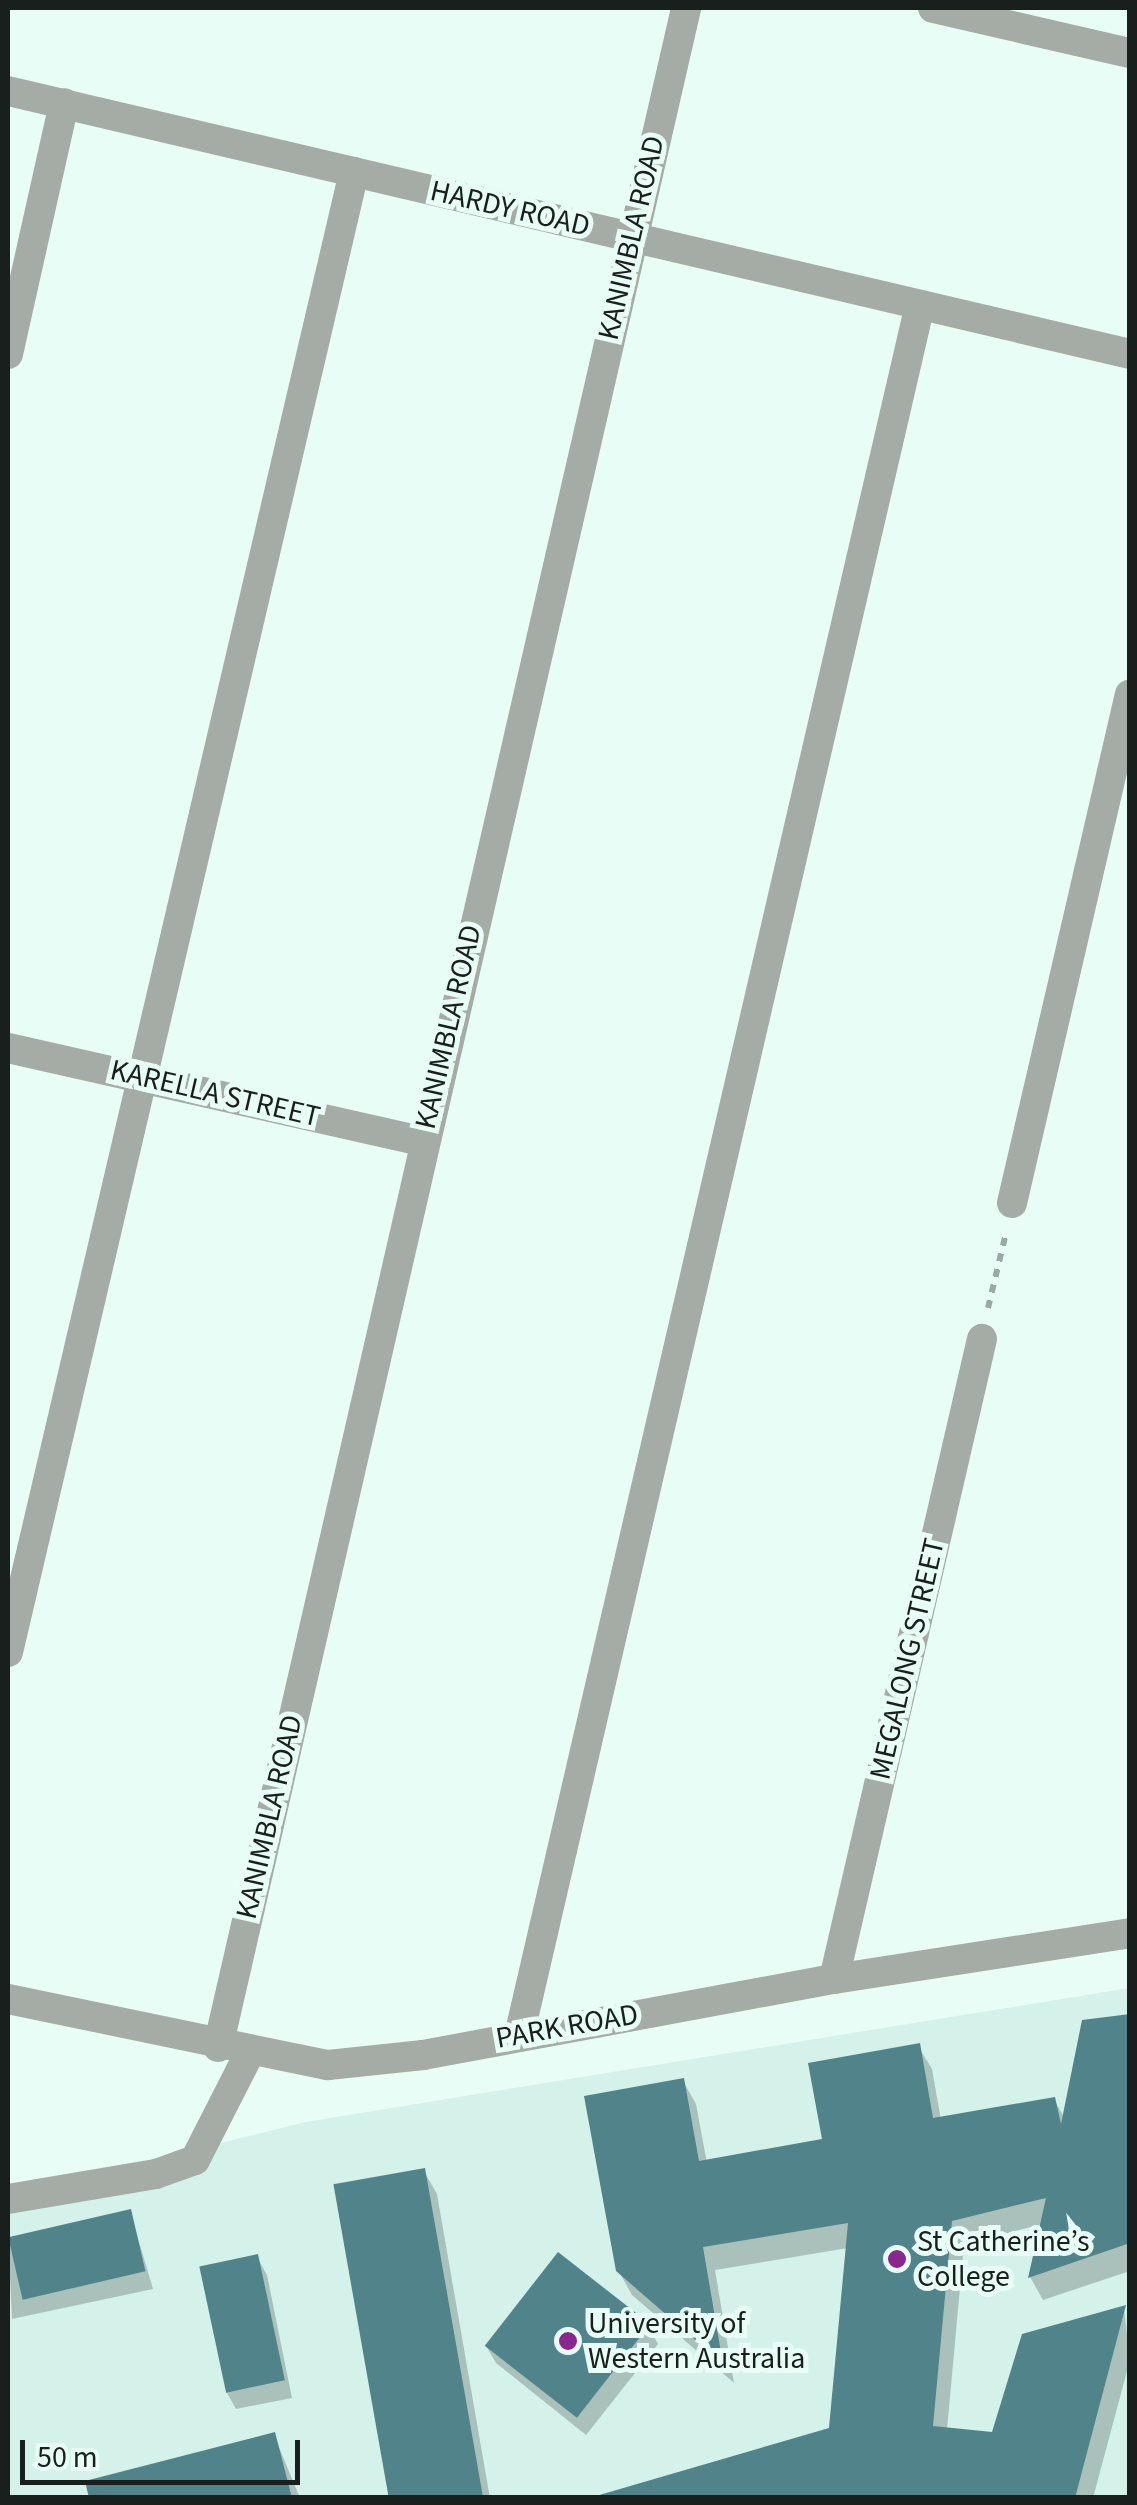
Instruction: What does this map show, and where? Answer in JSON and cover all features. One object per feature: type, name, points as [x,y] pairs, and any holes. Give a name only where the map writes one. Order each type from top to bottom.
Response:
[{"type":"street","name":"KANIMBLA ROAD","points":[[218,2047],[422,1141],[686,8]]},
{"type":"street","points":[[933,8],[1130,53]]},
{"type":"street","name":"HARDY ROAD","points":[[8,91],[1130,354]]},
{"type":"street","points":[[8,354],[64,103]]},
{"type":"street","points":[[8,1652],[354,172]]},
{"type":"street","points":[[520,2036],[920,305]]},
{"type":"street","points":[[1012,1203],[1130,694]]},
{"type":"street","name":"KARELLA STREET","points":[[8,1048],[422,1141]]},
{"type":"street","name":"MEGALONG STREET","points":[[834,1979],[982,1338]]},
{"type":"street","name":"PARK ROAD","points":[[8,1998],[218,2047],[328,2065],[520,2036],[834,1979],[1130,1934]]},
{"type":"street","points":[[8,2199],[156,2174],[195,2160],[250,2052]]},
{"type":"path","points":[[982,1338],[1012,1203]]},
{"type":"shaded area","name":"University of Western Australia","points":[[1129,1988],[1129,2497],[8,2498],[8,2184],[164,2157],[305,2122]]},
{"type":"building","name":"St Catherine’s College","points":[[1130,2014],[1130,2243],[1028,2278],[1046,2198],[952,2221],[933,2426],[992,2432],[1022,2334],[1126,2305],[1075,2498],[589,2498],[829,2428],[848,2223],[703,2247],[723,2364],[616,2271],[584,2096],[684,2078],[699,2161],[822,2139],[808,2063],[920,2043],[933,2118],[1055,2097],[1061,2124],[1082,2020]]},
{"type":"building","points":[[425,2168],[483,2498],[389,2498],[333,2184]]},
{"type":"building","points":[[131,2209],[145,2271],[23,2300],[8,2237]]},
{"type":"building","points":[[558,2252],[650,2324],[577,2418],[485,2346]]},
{"type":"building","points":[[258,2254],[285,2380],[226,2393],[199,2266]]},
{"type":"building","points":[[275,2432],[292,2498],[89,2498],[85,2481]]},
{"type":"place","name":"St Catherine’s College","points":[[897,2259]]},
{"type":"place","name":"University of Western Australia","points":[[568,2341]]}]
